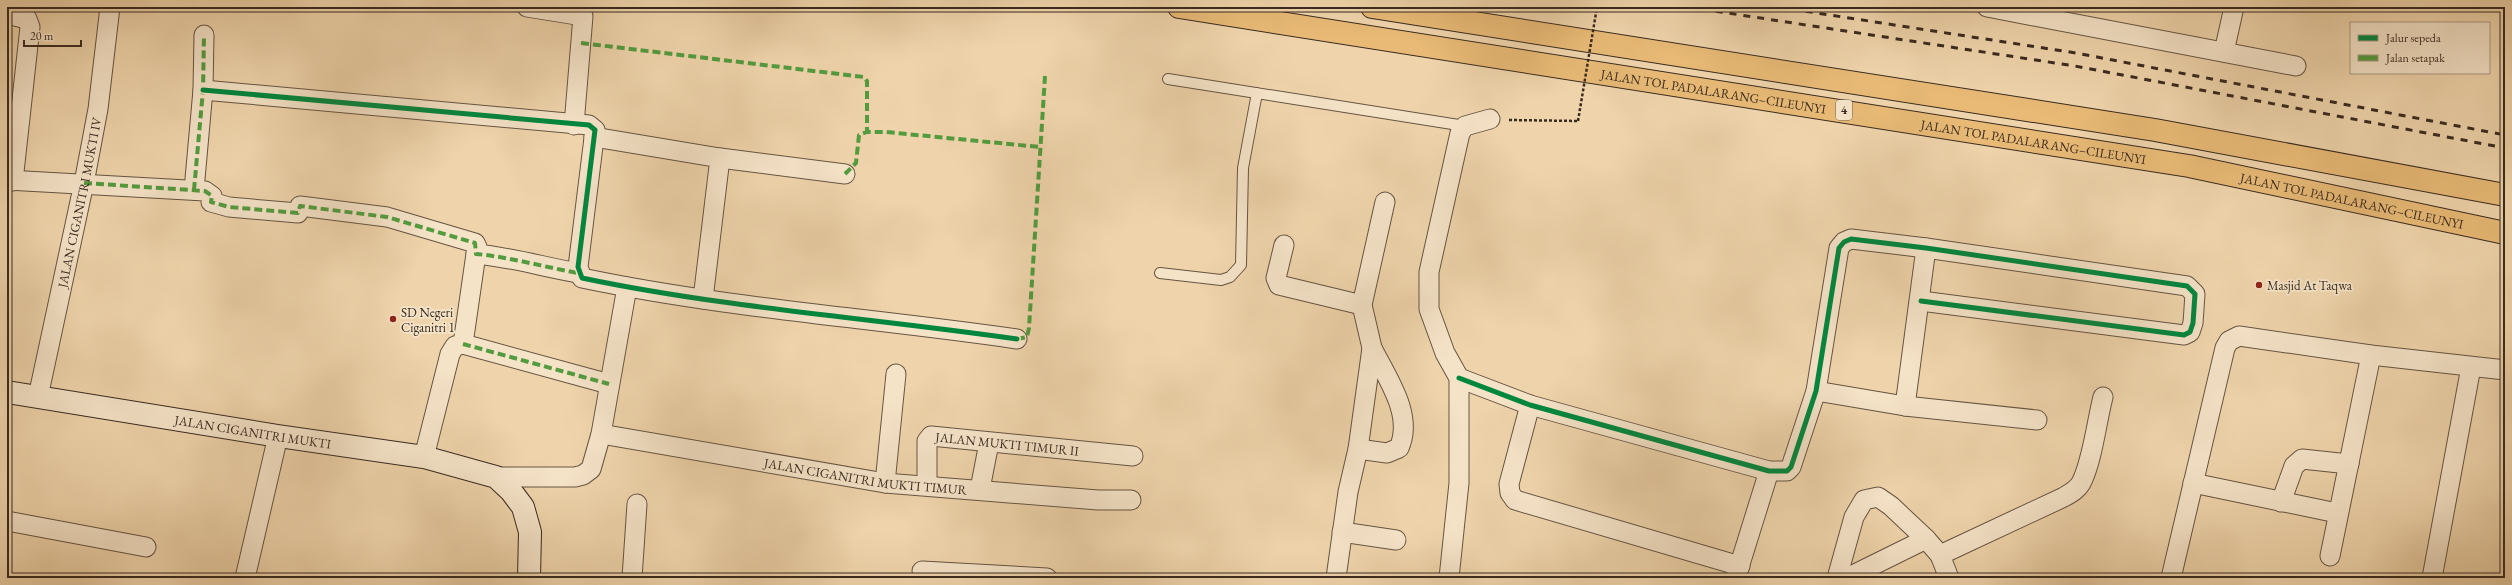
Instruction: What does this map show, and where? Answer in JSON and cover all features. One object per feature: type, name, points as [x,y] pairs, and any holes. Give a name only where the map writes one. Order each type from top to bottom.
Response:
[{"type":"highway","name":"JALAN TOL PADALARANG–CILEUNYI","points":[[1179,7],[2189,166],[2505,233]]},
{"type":"highway","name":"4","points":[[1372,7],[2147,129],[2505,195]]},
{"type":"street","name":"JALAN CIGANITRI MUKTI IV","points":[[38,397],[84,183],[98,109],[110,7]]},
{"type":"street","points":[[526,7],[583,16],[574,124]]},
{"type":"street","points":[[1987,7],[2296,66]]},
{"type":"street","points":[[2224,52],[2234,7]]},
{"type":"street","points":[[7,14],[27,19],[30,27],[15,104],[10,180],[205,191],[212,196],[211,202],[229,207],[298,213],[300,206],[387,217],[475,243],[476,254],[463,344]]},
{"type":"street","points":[[194,190],[203,90],[204,35]]},
{"type":"street","points":[[203,90],[594,126],[578,273]]},
{"type":"street","points":[[1449,578],[1459,483],[1459,378],[1445,353],[1428,309],[1429,272],[1457,146],[1465,126],[1499,119]]},
{"type":"street","points":[[594,137],[720,158],[845,174]]},
{"type":"street","points":[[703,299],[720,158]]},
{"type":"street","points":[[1358,448],[1387,453],[1399,448],[1404,437],[1405,422],[1397,401],[1372,348],[1362,304],[1385,202]]},
{"type":"street","points":[[1459,378],[1530,405],[1770,471],[1787,471],[1791,467],[1816,391],[1839,248],[1844,242],[1851,239],[1926,248],[2187,286],[2196,294],[2193,323],[2190,332],[2184,335],[1921,301]]},
{"type":"street","points":[[1284,245],[1276,278],[1279,285],[1362,304]]},
{"type":"street","points":[[1905,406],[1921,301],[1926,248]]},
{"type":"street","points":[[476,254],[500,256],[537,266],[578,273],[582,278],[627,287],[703,299],[1017,339]]},
{"type":"street","points":[[496,477],[575,477],[583,475],[590,469],[601,434],[627,287]]},
{"type":"street","points":[[2171,578],[2225,348],[2229,340],[2239,336],[2371,355],[2505,370]]},
{"type":"street","points":[[424,457],[450,354],[455,346],[463,344],[609,384]]},
{"type":"street","points":[[1336,578],[1342,532],[1358,448],[1372,348]]},
{"type":"street","points":[[2330,556],[2337,513],[2349,464],[2371,355]]},
{"type":"street","points":[[2432,578],[2471,367]]},
{"type":"street","points":[[886,483],[896,374]]},
{"type":"street","points":[[1816,391],[1905,406],[2037,420]]},
{"type":"street","name":"JALAN CIGANITRI MUKTI","points":[[7,392],[278,436],[424,457],[496,477]]},
{"type":"street","points":[[1940,555],[2074,491],[2081,484],[2086,471],[2103,397]]},
{"type":"street","points":[[1530,405],[1509,484],[1510,493],[1516,500],[1738,572],[1770,471]]},
{"type":"street","name":"JALAN CIGANITRI MUKTI TIMUR","points":[[601,434],[886,483],[980,489],[1055,497],[1131,500]]},
{"type":"street","points":[[245,578],[278,436]]},
{"type":"street","name":"JALAN MUKTI TIMUR II","points":[[927,486],[927,441],[930,436],[1133,456]]},
{"type":"street","points":[[980,489],[989,443]]},
{"type":"street","points":[[2281,502],[2294,466],[2302,459],[2349,464]]},
{"type":"street","points":[[496,477],[511,491],[523,507],[530,532],[529,578]]},
{"type":"street","points":[[2193,483],[2337,513]]},
{"type":"street","points":[[1837,578],[1854,517],[1864,500],[1878,497],[1891,506],[1926,539],[1940,555],[1949,578]]},
{"type":"street","points":[[632,578],[637,504]]},
{"type":"street","points":[[7,521],[146,546]]},
{"type":"street","points":[[1342,532],[1396,540]]},
{"type":"street","points":[[1847,578],[1926,539]]},
{"type":"street","points":[[922,571],[962,576],[1047,578]]},
{"type":"lane","points":[[1168,79],[1465,126]]},
{"type":"lane","points":[[1160,273],[1221,280],[1230,277],[1240,265],[1243,168],[1257,93]]},
{"type":"path","points":[[1499,119],[1578,121],[1597,7]]},
{"type":"railway","points":[[1688,7],[2075,66],[2505,148]]},
{"type":"railway","points":[[1778,7],[2076,53],[2505,135]]},
{"type":"marked path","points":[[194,190],[203,90],[204,35]]},
{"type":"marked path","points":[[581,43],[864,77],[867,81],[867,132]]},
{"type":"marked path","points":[[1017,339],[1027,337],[1029,328],[1045,76]]},
{"type":"marked path","points":[[845,174],[856,163],[859,135],[867,132],[886,132],[1040,147]]},
{"type":"marked path","points":[[84,183],[205,191],[212,196],[211,202],[229,207],[298,213],[300,206],[387,217],[475,243],[476,254],[489,255],[578,273]]},
{"type":"marked path","points":[[463,344],[609,384]]},
{"type":"cycle path","points":[[203,90],[589,125],[595,130],[578,267],[582,278],[744,305],[1017,339]]},
{"type":"cycle path","points":[[1459,378],[1530,405],[1769,471],[1787,471],[1791,467],[1816,391],[1839,248],[1844,242],[1851,239],[1926,248],[2187,286],[2195,294],[2193,323],[2190,332],[2184,335],[1921,301]]},
{"type":"place","name":"Masjid At Taqwa","points":[[2259,285]]},
{"type":"place","name":"SD Negeri Ciganitri 1","points":[[393,319]]}]
